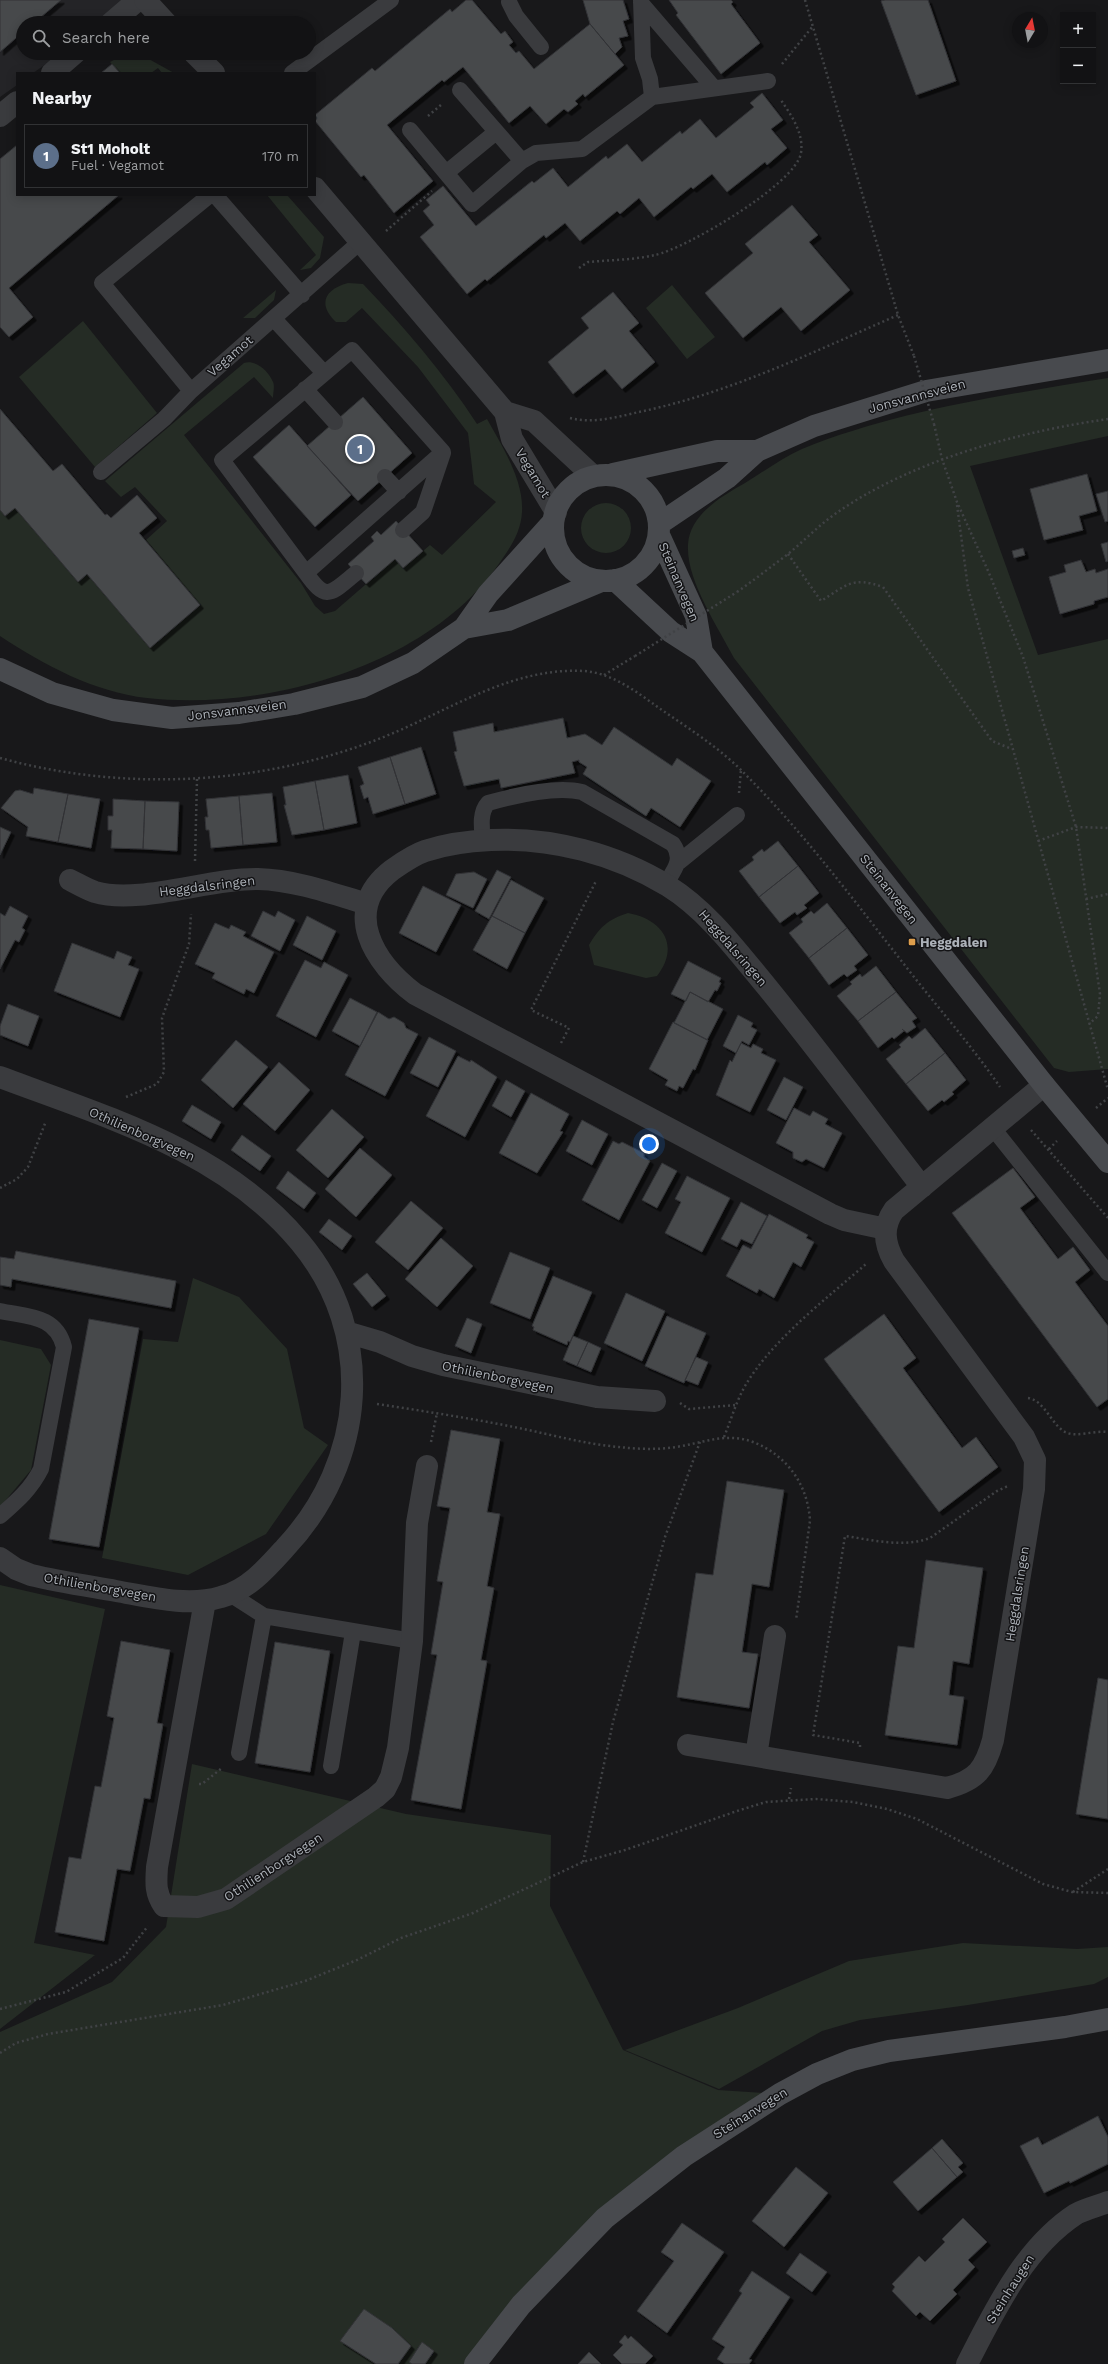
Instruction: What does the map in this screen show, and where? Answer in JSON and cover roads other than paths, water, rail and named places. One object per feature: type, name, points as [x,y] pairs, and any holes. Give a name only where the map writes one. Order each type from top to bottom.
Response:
[{"type":"main road","name":"Jonsvannsveien","points":[[659,530],[728,478],[756,451],[814,426],[926,390],[1108,360]]},
{"type":"main road","name":"Jonsvannsveien","points":[[603,475],[717,451],[756,451]]},
{"type":"main road","points":[[603,475],[633,481],[650,496],[658,514],[659,530],[653,554],[641,569],[621,579],[608,581],[578,574],[564,561],[553,540],[554,517],[559,501],[573,485],[603,475]]},
{"type":"main road","name":"Jonsvannsveien","points":[[0,670],[52,693],[114,710],[172,718],[239,713],[294,704],[362,687],[413,663],[464,628],[488,594],[554,517]]},
{"type":"main road","name":"Steinanvegen","points":[[659,530],[696,616],[702,652]]},
{"type":"main road","name":"Jonsvannsveien","points":[[464,628],[508,620],[608,581]]},
{"type":"main road","name":"Steinanvegen","points":[[608,581],[671,632],[702,652],[1044,1085],[1108,1162]]},
{"type":"main road","name":"Steinanvegen","points":[[475,2364],[521,2305],[605,2218],[684,2156],[780,2094],[824,2071],[852,2060],[888,2052],[1065,2027],[1108,2019]]},
{"type":"street","points":[[119,16],[138,0]]},
{"type":"street","points":[[145,0],[160,16]]},
{"type":"street","points":[[53,72],[67,60]]},
{"type":"street","points":[[201,60],[213,72]]},
{"type":"street","points":[[0,116],[16,103]]},
{"type":"street","name":"Vegamot","points":[[316,189],[504,412],[512,439],[554,517]]},
{"type":"street","points":[[504,412],[534,421],[603,475]]},
{"type":"street","name":"Heggdalsringen","points":[[70,880],[96,892],[128,896],[194,886],[257,879],[313,887],[367,904],[373,891],[385,876],[403,862],[424,851],[457,844],[482,841],[522,840],[553,843],[607,859],[634,869],[665,885],[697,908],[722,932],[794,1020],[922,1186]]},
{"type":"street","points":[[367,904],[366,918],[375,953],[398,981],[442,1010],[830,1214],[886,1238],[889,1217],[894,1210],[1014,1108],[1044,1085]]},
{"type":"street","name":"Othilienborgvegen","points":[[0,1077],[110,1117],[200,1160],[270,1211],[298,1239],[314,1258],[330,1288],[346,1332],[353,1376],[353,1400],[339,1462],[315,1510],[304,1527],[278,1556],[252,1581],[230,1594],[205,1601],[174,1600],[56,1581],[16,1570],[0,1558]]},
{"type":"street","name":"Heggdalsringen","points":[[688,1745],[947,1788],[962,1784],[982,1770],[988,1758],[993,1740],[1034,1489],[1035,1460],[1032,1450],[1006,1412],[894,1261],[886,1238]]},
{"type":"street","name":"Othilienborgvegen","points":[[346,1332],[380,1342],[412,1356],[443,1365],[597,1397],[654,1401]]},
{"type":"street","name":"Othilienborgvegen","points":[[205,1601],[158,1867],[157,1896],[164,1906],[198,1907],[226,1899],[363,1806],[385,1788],[396,1764],[412,1641],[417,1523],[426,1466]]},
{"type":"street","points":[[756,1756],[775,1636]]},
{"type":"street","name":"Steinhaugen","points":[[967,2364],[990,2319],[1033,2251],[1077,2214],[1108,2202]]},
{"type":"lane","points":[[316,55],[391,0]]},
{"type":"lane","points":[[511,1],[516,16],[541,47]]},
{"type":"lane","points":[[641,1],[714,88]]},
{"type":"lane","points":[[641,1],[643,58],[650,78],[652,98]]},
{"type":"lane","points":[[293,72],[310,60]]},
{"type":"lane","points":[[410,130],[472,204],[522,161],[536,153],[582,149],[652,98],[768,81]]},
{"type":"lane","points":[[460,90],[522,161]]},
{"type":"lane","points":[[450,177],[496,132]]},
{"type":"lane","points":[[191,391],[102,283],[209,196]]},
{"type":"lane","points":[[216,196],[302,295]]},
{"type":"lane","name":"Vegamot","points":[[101,472],[164,419],[191,391],[302,295],[360,242]]},
{"type":"lane","points":[[274,318],[324,373]]},
{"type":"lane","points":[[356,573],[334,591],[324,592],[317,589],[222,460],[352,350],[443,452]]},
{"type":"lane","points":[[306,389],[335,422]]},
{"type":"lane","points":[[306,573],[443,452]]},
{"type":"lane","points":[[403,530],[423,512],[443,452]]},
{"type":"lane","points":[[385,477],[399,492]]},
{"type":"lane","points":[[482,841],[483,808],[488,803],[554,791],[572,790],[582,792],[673,844],[679,855],[679,862]]},
{"type":"lane","points":[[665,885],[679,862],[737,816]]},
{"type":"lane","points":[[992,1127],[1108,1273]]},
{"type":"lane","points":[[0,1311],[46,1321],[55,1327],[61,1336],[64,1347],[41,1469],[34,1483],[21,1498],[0,1516]]},
{"type":"lane","points":[[230,1594],[264,1616],[412,1641]]},
{"type":"lane","points":[[239,1753],[264,1616]]},
{"type":"lane","points":[[331,1766],[352,1632]]},
{"type":"place","name":"St1 Moholt","points":[[360,449]]},
{"type":"place","name":"Heggdalen","points":[[912,942]]}]
